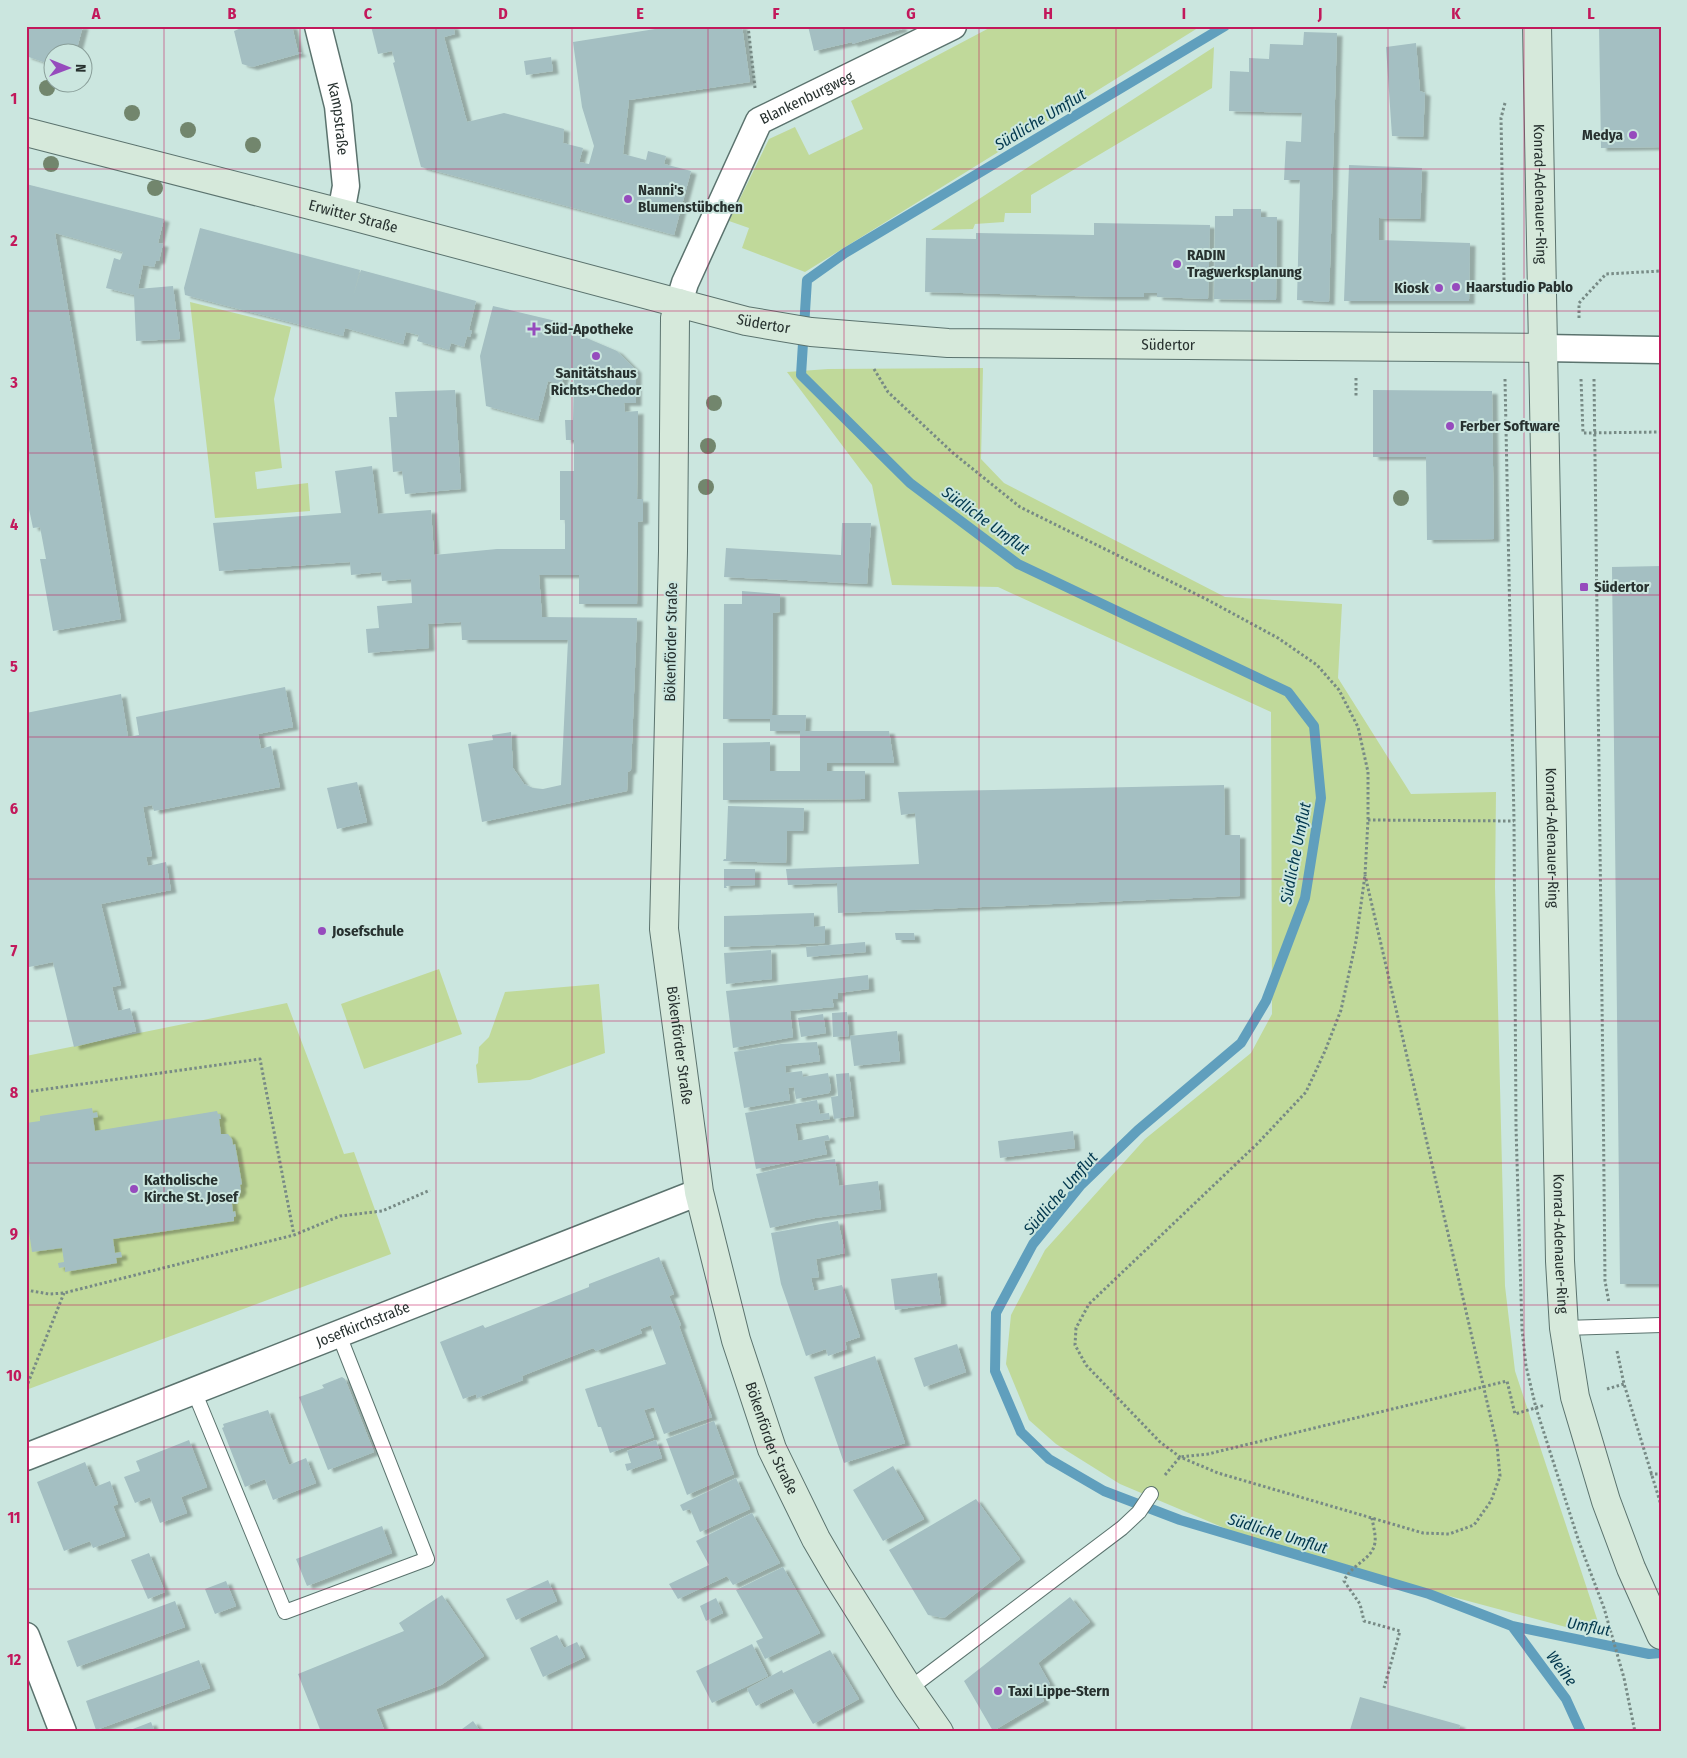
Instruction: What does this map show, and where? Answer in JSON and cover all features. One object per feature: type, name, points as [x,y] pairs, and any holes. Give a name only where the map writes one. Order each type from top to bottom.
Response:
[{"type":"street","name":"Kampstraße","points":[[318,26],[338,106],[346,186],[341,213]]},
{"type":"street","name":"Blankenburgweg","points":[[679,303],[685,283],[759,121],[953,26]]},
{"type":"street","name":"Konrad-Adenauer-Ring","points":[[1537,26],[1560,1251],[1564,1328],[1575,1397],[1606,1501],[1631,1568],[1658,1628]]},
{"type":"street","name":"Erwitter Straße","points":[[26,132],[679,303]]},
{"type":"street","name":"Südertor","points":[[679,303],[746,321],[811,332],[948,343],[1661,350]]},
{"type":"street","name":"Bökenförder Straße","points":[[679,303],[675,318],[673,550],[664,928],[699,1192],[736,1340],[772,1450],[816,1539],[909,1689],[939,1732]]},
{"type":"street","name":"Josefkirchstraße","points":[[26,1457],[699,1192]]},
{"type":"street","points":[[26,1636],[63,1732]]},
{"type":"lane","points":[[1564,1328],[1661,1325]]},
{"type":"lane","points":[[194,1391],[285,1612],[427,1559],[339,1334]]},
{"type":"lane","points":[[909,1689],[1122,1528],[1139,1512],[1151,1494]]},
{"type":"path","points":[[748,26],[759,121]]},
{"type":"path","points":[[870,338],[869,362],[888,392],[953,453],[1020,507],[1206,599],[1278,638],[1317,665],[1339,690],[1358,727],[1368,772],[1365,876],[1356,941],[1340,1010],[1326,1051],[1306,1092],[1257,1144],[1089,1304],[1076,1328],[1075,1345],[1086,1365],[1160,1442],[1180,1457],[1218,1473],[1423,1533],[1449,1534],[1474,1524],[1491,1501],[1500,1476],[1497,1445],[1365,876]]},
{"type":"path","points":[[1368,820],[1514,821],[1504,348]]},
{"type":"path","points":[[1593,349],[1603,1081],[1602,1184],[1605,1281],[1624,1384],[1661,1505]]},
{"type":"path","points":[[26,1092],[260,1059],[294,1235]]},
{"type":"path","points":[[26,1290],[49,1294],[64,1293],[294,1235],[340,1216],[382,1211],[430,1190]]},
{"type":"path","points":[[26,1388],[64,1293]]},
{"type":"path","points":[[1180,1457],[1208,1454],[1507,1381],[1515,1414],[1575,1397]]},
{"type":"path","points":[[1650,1474],[1661,1474]]},
{"type":"path","points":[[1372,1518],[1375,1542],[1369,1557],[1348,1571],[1344,1581],[1360,1604],[1364,1621],[1400,1631],[1384,1688]]},
{"type":"path","points":[[1611,1632],[1635,1732]]},
{"type":"green space","points":[[993,26],[1201,26],[805,272],[742,248],[749,228],[729,221],[769,139],[795,127],[809,155],[863,129],[851,101]]},
{"type":"green space","points":[[1214,47],[1212,88],[1031,195],[1031,213],[1005,213],[1004,222],[975,224],[973,229],[931,230]]},
{"type":"green space","points":[[190,302],[291,327],[274,399],[282,468],[255,472],[257,489],[308,483],[310,511],[215,518]]},
{"type":"green space","points":[[983,368],[981,459],[1004,483],[1225,597],[1342,604],[1338,678],[1411,794],[1496,792],[1495,887],[1505,1286],[1515,1371],[1603,1637],[1274,1549],[1120,1484],[1056,1444],[1029,1420],[1006,1364],[1011,1315],[1045,1250],[1145,1139],[1251,1053],[1272,1014],[1271,712],[998,587],[892,585],[872,485],[787,372],[828,369]]},
{"type":"green space","points":[[439,969],[462,1034],[364,1069],[341,1004]]},
{"type":"green space","points":[[599,984],[605,1053],[530,1080],[478,1083],[476,1065],[478,1063],[479,1047],[489,1037],[505,992]]},
{"type":"green space","points":[[287,1003],[344,1154],[354,1152],[391,1254],[26,1390],[26,1056]]},
{"type":"building","points":[[26,26],[83,26],[79,42],[42,42],[42,62],[26,56]]},
{"type":"building","points":[[246,26],[292,26],[298,52],[302,53],[252,67],[242,64],[234,31]]},
{"type":"building","points":[[371,26],[453,26],[455,34],[444,37],[467,122],[504,113],[564,129],[563,143],[583,148],[579,162],[589,164],[594,146],[582,107],[573,42],[674,26],[742,26],[750,82],[629,100],[623,154],[646,160],[648,151],[666,156],[664,164],[691,171],[674,235],[421,167],[393,63],[395,62],[392,51],[378,54]]},
{"type":"building","points":[[808,26],[901,26],[902,29],[852,44],[852,42],[814,51]]},
{"type":"building","points":[[1599,26],[1661,26],[1661,147],[1601,148]]},
{"type":"building","points":[[1304,32],[1337,33],[1329,302],[1297,300],[1300,180],[1284,180],[1286,141],[1301,142],[1302,113],[1229,111],[1230,71],[1249,72],[1249,58],[1269,59],[1270,44],[1303,45]]},
{"type":"building","points":[[1416,43],[1420,91],[1425,93],[1423,137],[1392,136],[1386,47]]},
{"type":"building","points":[[551,57],[553,71],[526,75],[524,61]]},
{"type":"building","points":[[1349,165],[1422,168],[1420,219],[1379,218],[1379,240],[1470,243],[1469,301],[1344,301]]},
{"type":"building","points":[[26,184],[164,219],[158,243],[163,244],[159,261],[156,261],[154,267],[143,265],[138,289],[173,286],[180,339],[136,341],[134,295],[106,288],[114,258],[120,260],[123,252],[55,233],[121,619],[53,631],[40,559],[46,559],[40,527],[33,528],[26,495]]},
{"type":"building","points":[[1233,209],[1261,209],[1261,217],[1277,217],[1276,300],[1214,299],[1215,216],[1233,216]]},
{"type":"building","points":[[1094,223],[1210,225],[1208,299],[1157,297],[1157,293],[1144,293],[1144,297],[1113,297],[925,292],[926,238],[976,239],[976,233],[1094,235]]},
{"type":"building","points":[[200,228],[360,270],[353,297],[361,270],[476,301],[469,330],[472,331],[470,337],[467,336],[464,347],[451,343],[449,350],[417,341],[419,335],[406,332],[403,344],[345,328],[343,336],[185,295],[184,288]]},
{"type":"building","points":[[493,306],[564,323],[563,328],[617,351],[636,370],[636,403],[624,403],[625,412],[638,411],[637,499],[643,499],[643,521],[638,522],[637,604],[579,604],[579,575],[539,575],[542,617],[637,618],[631,770],[628,772],[627,791],[482,822],[468,744],[493,740],[492,735],[511,732],[513,768],[524,784],[533,788],[543,789],[561,785],[568,640],[462,640],[461,622],[428,624],[429,648],[368,653],[366,629],[379,628],[377,606],[412,603],[411,579],[382,581],[381,572],[351,575],[350,562],[219,571],[213,523],[341,513],[335,471],[372,466],[378,514],[431,510],[434,555],[497,549],[565,549],[565,520],[560,520],[560,471],[574,471],[574,440],[566,440],[565,420],[573,420],[574,371],[566,368],[561,385],[548,381],[538,420],[486,406],[480,356]]},
{"type":"building","points":[[455,390],[461,489],[405,494],[402,471],[393,472],[389,417],[397,417],[395,392]]},
{"type":"building","points":[[1373,390],[1492,391],[1494,539],[1427,540],[1426,457],[1373,457]]},
{"type":"building","points":[[842,523],[871,523],[867,584],[724,577],[726,548],[841,555]]},
{"type":"building","points":[[1661,566],[1661,1284],[1620,1284],[1612,567]]},
{"type":"building","points":[[742,591],[780,594],[780,612],[773,613],[772,715],[806,715],[805,731],[889,731],[894,763],[827,763],[827,771],[865,771],[865,799],[723,800],[723,743],[770,742],[770,771],[800,771],[800,731],[770,731],[770,719],[723,719],[724,604],[742,604]]},
{"type":"building","points":[[285,687],[293,727],[258,734],[261,749],[271,746],[280,787],[154,811],[152,805],[143,807],[152,856],[146,857],[148,866],[166,862],[171,890],[101,904],[121,985],[112,987],[118,1011],[130,1008],[136,1031],[74,1047],[53,962],[29,967],[26,952],[26,893],[29,893],[26,877],[26,713],[121,694],[128,737],[139,735],[136,717]]},
{"type":"building","points":[[357,782],[367,822],[337,829],[327,788]]},
{"type":"building","points":[[1224,785],[1225,835],[1240,835],[1240,896],[838,913],[837,883],[788,885],[786,869],[919,864],[915,813],[901,815],[898,792]]},
{"type":"building","points":[[728,806],[804,808],[803,831],[787,831],[786,863],[723,861],[726,859]]},
{"type":"building","points":[[724,869],[755,869],[755,885],[726,886],[727,888],[724,888]]},
{"type":"building","points":[[814,913],[814,927],[825,926],[825,943],[724,947],[724,916]]},
{"type":"building","points":[[895,933],[914,933],[915,940],[896,940]]},
{"type":"building","points":[[865,942],[866,952],[807,957],[806,947]]},
{"type":"building","points":[[771,950],[772,979],[726,984],[724,953]]},
{"type":"building","points":[[868,975],[869,989],[838,993],[838,999],[832,999],[834,1007],[790,1011],[793,1037],[733,1048],[726,991]]},
{"type":"building","points":[[847,1012],[849,1036],[833,1037],[832,1013]]},
{"type":"building","points":[[823,1014],[826,1033],[801,1037],[798,1018]]},
{"type":"building","points":[[897,1031],[900,1061],[854,1066],[850,1036]]},
{"type":"building","points":[[817,1042],[820,1061],[785,1066],[786,1073],[802,1071],[803,1077],[828,1073],[831,1089],[829,1093],[796,1099],[794,1087],[788,1088],[790,1100],[744,1108],[734,1052],[781,1044]]},
{"type":"building","points":[[849,1073],[854,1116],[834,1119],[831,1097],[838,1096],[836,1074]]},
{"type":"building","points":[[817,1100],[820,1114],[829,1113],[830,1119],[795,1124],[798,1141],[828,1135],[830,1140],[824,1141],[827,1154],[756,1169],[745,1113]]},
{"type":"building","name":"Katholische Kirche St. Josef","points":[[92,1108],[93,1113],[97,1112],[98,1117],[93,1118],[95,1131],[217,1111],[221,1119],[219,1119],[221,1134],[228,1134],[232,1139],[233,1145],[235,1144],[242,1184],[240,1185],[241,1190],[238,1195],[231,1196],[233,1212],[235,1211],[236,1216],[234,1221],[113,1239],[115,1253],[121,1252],[122,1257],[116,1258],[117,1263],[65,1272],[65,1267],[59,1268],[58,1263],[64,1262],[62,1248],[32,1252],[28,1225],[26,1225],[26,1123],[40,1121],[40,1116]]},
{"type":"building","points":[[1073,1131],[1075,1148],[1000,1158],[998,1141]]},
{"type":"building","points":[[835,1159],[839,1186],[878,1181],[881,1209],[815,1218],[770,1228],[756,1174],[803,1163]]},
{"type":"building","points":[[838,1221],[845,1253],[816,1259],[819,1277],[811,1278],[814,1291],[842,1285],[860,1337],[845,1342],[847,1349],[828,1356],[826,1349],[806,1356],[781,1284],[771,1233]]},
{"type":"building","points":[[659,1257],[674,1294],[669,1296],[681,1325],[679,1326],[712,1417],[664,1434],[654,1407],[644,1410],[654,1437],[610,1453],[601,1427],[598,1427],[585,1389],[666,1364],[651,1325],[640,1329],[642,1333],[596,1351],[593,1348],[522,1376],[523,1380],[477,1398],[476,1394],[463,1399],[440,1342],[483,1325],[485,1328]]},
{"type":"building","points":[[937,1273],[941,1303],[895,1310],[891,1279]]},
{"type":"building","points":[[957,1344],[966,1372],[924,1387],[914,1358]]},
{"type":"building","points":[[875,1356],[905,1443],[844,1463],[814,1377]]},
{"type":"building","points":[[342,1377],[345,1379],[374,1452],[328,1470],[299,1397],[324,1388],[322,1385]]},
{"type":"building","points":[[268,1410],[289,1465],[306,1458],[316,1483],[273,1500],[265,1479],[245,1487],[222,1428],[224,1427],[223,1424]]},
{"type":"building","points":[[714,1421],[734,1474],[687,1495],[666,1439]]},
{"type":"building","points":[[189,1440],[207,1487],[181,1497],[187,1513],[160,1523],[150,1497],[135,1503],[124,1477],[140,1471],[136,1461]]},
{"type":"building","points":[[656,1440],[662,1458],[627,1471],[625,1464],[631,1463],[627,1451]]},
{"type":"building","points":[[85,1462],[95,1487],[110,1481],[118,1504],[113,1506],[125,1536],[93,1548],[90,1541],[64,1551],[37,1482]]},
{"type":"building","points":[[893,1466],[924,1519],[883,1541],[853,1490]]},
{"type":"building","points":[[736,1478],[750,1509],[700,1532],[690,1509],[683,1511],[680,1505]]},
{"type":"building","points":[[976,1499],[1020,1559],[944,1618],[928,1615],[889,1550]]},
{"type":"building","points":[[752,1513],[780,1563],[733,1585],[727,1576],[678,1599],[669,1584],[709,1565],[696,1541]]},
{"type":"building","points":[[382,1526],[392,1553],[307,1586],[296,1559]]},
{"type":"building","points":[[149,1553],[165,1592],[148,1599],[131,1560]]},
{"type":"building","points":[[783,1567],[820,1633],[765,1659],[756,1641],[763,1638],[736,1590]]},
{"type":"building","points":[[548,1580],[557,1601],[516,1620],[506,1599]]},
{"type":"building","points":[[226,1581],[236,1606],[215,1614],[205,1589]]},
{"type":"building","points":[[442,1595],[484,1656],[441,1685],[376,1709],[385,1732],[321,1732],[298,1674],[404,1631],[399,1623]]},
{"type":"building","points":[[1070,1597],[1090,1622],[1038,1663],[1050,1684],[1039,1691],[1044,1701],[993,1731],[964,1681]]},
{"type":"building","points":[[716,1598],[723,1613],[706,1621],[700,1606]]},
{"type":"building","points":[[175,1601],[185,1627],[77,1667],[67,1641]]},
{"type":"building","points":[[557,1635],[564,1648],[577,1642],[585,1657],[543,1677],[530,1648]]},
{"type":"building","points":[[752,1644],[768,1676],[712,1703],[696,1671]]},
{"type":"building","points":[[830,1650],[859,1699],[813,1724],[792,1688],[756,1706],[747,1689],[782,1670],[783,1673]]},
{"type":"building","points":[[199,1660],[210,1688],[96,1730],[86,1701]]},
{"type":"building","points":[[1360,1697],[1460,1725],[1458,1732],[1350,1730]]},
{"type":"building","points":[[473,1721],[481,1732],[458,1732]]},
{"type":"building","points":[[151,1722],[155,1732],[125,1732]]},
{"type":"waterway","name":"Südliche Umflut","points":[[1225,26],[845,253],[807,280],[801,375],[910,483],[1018,564],[1288,692],[1314,726],[1321,798],[1305,898],[1266,1001],[1241,1043],[1138,1130],[1080,1186],[1033,1244],[996,1313],[995,1371],[1021,1432],[1049,1459],[1104,1491],[1180,1520],[1429,1594],[1512,1626],[1649,1654],[1661,1653]]},
{"type":"waterway","name":"Weihe","points":[[1512,1626],[1566,1699],[1581,1732]]},
{"type":"place","name":"Medya","points":[[1633,135]]},
{"type":"place","name":"Nanni's Blumenstübchen","points":[[628,199]]},
{"type":"place","name":"RADIN Tragwerksplanung","points":[[1177,264]]},
{"type":"place","name":"Haarstudio Pablo","points":[[1456,287]]},
{"type":"place","name":"Kiosk","points":[[1439,288]]},
{"type":"place","name":"Süd-Apotheke","points":[[534,329]]},
{"type":"place","name":"Sanitätshaus Richts+Chedor","points":[[596,356]]},
{"type":"place","name":"Ferber Software","points":[[1450,426]]},
{"type":"place","name":"Südertor","points":[[1584,587]]},
{"type":"place","name":"Josefschule","points":[[322,931]]},
{"type":"place","name":"Katholische Kirche St. Josef","points":[[134,1189]]},
{"type":"place","name":"Taxi Lippe-Stern","points":[[998,1691]]},
{"type":"water label","name":"Umflut","points":[[1589,1626]]}]
